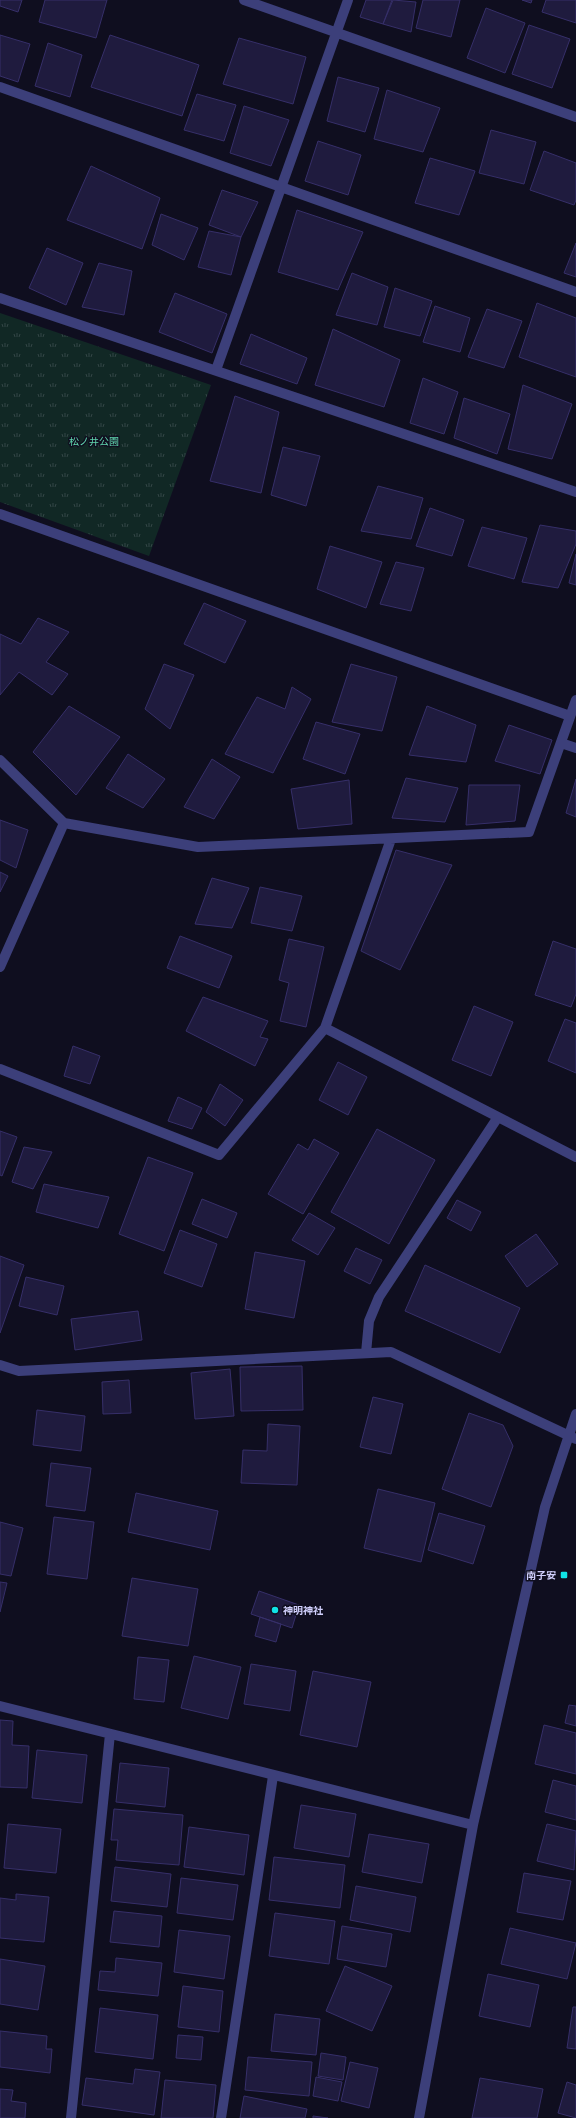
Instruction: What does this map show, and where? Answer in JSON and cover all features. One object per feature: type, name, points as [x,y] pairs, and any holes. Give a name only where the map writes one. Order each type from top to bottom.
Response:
[{"type":"street","points":[[244,0],[576,117]]},
{"type":"street","points":[[216,370],[348,0]]},
{"type":"street","points":[[0,87],[576,292]]},
{"type":"street","points":[[0,298],[576,492]]},
{"type":"street","points":[[0,514],[570,716]]},
{"type":"street","points":[[0,760],[64,823],[198,847],[529,832],[576,700]]},
{"type":"street","points":[[561,743],[576,748]]},
{"type":"street","points":[[0,967],[64,823]]},
{"type":"street","points":[[0,1069],[219,1155],[325,1028],[391,838]]},
{"type":"street","points":[[325,1028],[576,1158]]},
{"type":"street","points":[[366,1353],[369,1321],[379,1297],[498,1117]]},
{"type":"street","points":[[0,1364],[19,1371],[391,1352],[573,1437]]},
{"type":"street","points":[[419,2118],[473,1825],[545,1507],[573,1437],[576,1414]]},
{"type":"street","points":[[0,1706],[273,1776],[473,1825]]},
{"type":"street","points":[[71,2118],[110,1734]]},
{"type":"street","points":[[221,2118],[273,1776]]},
{"type":"green space","name":"松ノ井公園","points":[[0,313],[211,385],[149,556],[0,502]]},
{"type":"building","points":[[0,0],[22,0],[18,12],[0,6]]},
{"type":"building","points":[[45,0],[107,0],[96,38],[39,22]]},
{"type":"building","points":[[366,0],[392,0],[383,24],[360,17]]},
{"type":"building","points":[[393,0],[416,2],[411,32],[383,24]]},
{"type":"building","points":[[423,0],[460,0],[451,37],[416,28]]},
{"type":"building","points":[[522,0],[532,0],[531,3]]},
{"type":"building","points":[[546,0],[576,0],[576,23],[542,12]]},
{"type":"building","points":[[486,8],[525,23],[505,73],[467,58]]},
{"type":"building","points":[[529,25],[570,39],[552,88],[512,74]]},
{"type":"building","points":[[0,35],[30,44],[18,82],[0,76]]},
{"type":"building","points":[[110,35],[199,65],[182,116],[91,87]]},
{"type":"building","points":[[239,38],[306,57],[293,104],[223,84]]},
{"type":"building","points":[[48,43],[82,55],[70,97],[35,86]]},
{"type":"building","points":[[338,77],[379,88],[365,132],[327,121]]},
{"type":"building","points":[[387,90],[440,108],[423,152],[374,139]]},
{"type":"building","points":[[197,94],[236,105],[224,141],[184,130]]},
{"type":"building","points":[[244,106],[289,120],[271,166],[230,153]]},
{"type":"building","points":[[491,130],[536,142],[524,184],[479,173]]},
{"type":"building","points":[[318,141],[361,155],[348,195],[305,181]]},
{"type":"building","points":[[544,151],[576,163],[576,200],[574,205],[530,190]]},
{"type":"building","points":[[430,158],[475,171],[459,215],[415,203]]},
{"type":"building","points":[[91,166],[160,198],[142,249],[67,220]]},
{"type":"building","points":[[222,190],[258,202],[241,237],[209,225]]},
{"type":"building","points":[[297,210],[363,232],[338,290],[278,272]]},
{"type":"building","points":[[161,214],[198,228],[184,260],[152,245]]},
{"type":"building","points":[[209,231],[241,237],[231,275],[198,267]]},
{"type":"building","points":[[576,243],[576,277],[564,273]]},
{"type":"building","points":[[47,248],[83,263],[66,305],[29,288]]},
{"type":"building","points":[[99,263],[132,271],[124,315],[82,307]]},
{"type":"building","points":[[352,273],[388,287],[377,325],[336,315]]},
{"type":"building","points":[[395,288],[432,301],[420,336],[384,327]]},
{"type":"building","points":[[175,293],[227,314],[212,353],[159,332]]},
{"type":"building","points":[[537,303],[576,318],[576,377],[519,357]]},
{"type":"building","points":[[435,306],[470,318],[460,352],[423,342]]},
{"type":"building","points":[[487,309],[522,321],[504,368],[468,357]]},
{"type":"building","points":[[333,329],[400,360],[384,407],[315,385]]},
{"type":"building","points":[[251,334],[307,358],[297,384],[240,364]]},
{"type":"building","points":[[423,378],[458,392],[444,434],[410,423]]},
{"type":"building","points":[[523,385],[572,404],[552,459],[508,449]]},
{"type":"building","points":[[235,396],[279,412],[261,493],[210,481]]},
{"type":"building","points":[[464,398],[510,414],[497,454],[454,438]]},
{"type":"building","points":[[283,447],[320,456],[306,506],[271,495]]},
{"type":"building","points":[[378,486],[423,498],[411,539],[361,531]]},
{"type":"building","points":[[430,508],[464,520],[452,556],[416,546]]},
{"type":"building","points":[[540,525],[576,531],[576,544],[558,588],[522,582]]},
{"type":"building","points":[[482,527],[527,538],[514,579],[468,566]]},
{"type":"building","points":[[330,546],[382,562],[366,608],[317,589]]},
{"type":"building","points":[[576,554],[576,585],[569,583]]},
{"type":"building","points":[[396,562],[424,568],[411,611],[380,604]]},
{"type":"building","points":[[204,603],[246,621],[225,663],[184,644]]},
{"type":"building","points":[[38,618],[69,632],[46,662],[68,674],[52,695],[19,672],[0,695],[0,634],[21,644]]},
{"type":"building","points":[[164,664],[194,675],[170,729],[145,709]]},
{"type":"building","points":[[351,664],[397,677],[382,731],[332,722]]},
{"type":"building","points":[[292,687],[311,699],[273,773],[225,754],[257,697],[285,709]]},
{"type":"building","points":[[69,706],[120,737],[76,795],[33,752]]},
{"type":"building","points":[[427,706],[476,725],[466,762],[409,755]]},
{"type":"building","points":[[316,722],[360,734],[345,774],[303,759]]},
{"type":"building","points":[[509,725],[552,740],[540,774],[495,761]]},
{"type":"building","points":[[128,754],[165,779],[143,808],[106,788]]},
{"type":"building","points":[[212,759],[240,777],[214,819],[184,807]]},
{"type":"building","points":[[406,778],[458,788],[445,822],[392,818]]},
{"type":"building","points":[[576,779],[576,817],[566,813]]},
{"type":"building","points":[[349,780],[352,824],[298,829],[291,789]]},
{"type":"building","points":[[469,785],[520,785],[515,821],[466,825]]},
{"type":"building","points":[[0,820],[28,830],[16,868],[0,860]]},
{"type":"building","points":[[396,850],[452,865],[400,970],[361,951]]},
{"type":"building","points":[[0,872],[8,876],[0,892]]},
{"type":"building","points":[[212,878],[249,888],[232,928],[195,924]]},
{"type":"building","points":[[260,887],[302,896],[292,931],[251,923]]},
{"type":"building","points":[[180,936],[232,956],[219,988],[167,968]]},
{"type":"building","points":[[289,939],[324,947],[306,1027],[280,1021],[289,983],[279,980]]},
{"type":"building","points":[[553,941],[576,949],[576,994],[571,1007],[535,995]]},
{"type":"building","points":[[203,997],[268,1021],[260,1037],[268,1039],[255,1066],[186,1031]]},
{"type":"building","points":[[474,1006],[513,1022],[491,1076],[452,1060]]},
{"type":"building","points":[[565,1019],[576,1023],[576,1073],[548,1061]]},
{"type":"building","points":[[73,1046],[100,1056],[90,1084],[64,1076]]},
{"type":"building","points":[[338,1062],[367,1077],[348,1115],[319,1100]]},
{"type":"building","points":[[220,1084],[243,1100],[225,1126],[206,1112]]},
{"type":"building","points":[[178,1097],[202,1108],[192,1129],[168,1121]]},
{"type":"building","points":[[377,1129],[435,1160],[389,1244],[331,1212]]},
{"type":"building","points":[[0,1131],[17,1137],[2,1176],[0,1175]]},
{"type":"building","points":[[314,1139],[339,1153],[303,1214],[268,1194],[298,1144],[308,1150]]},
{"type":"building","points":[[24,1147],[52,1152],[33,1189],[12,1182]]},
{"type":"building","points":[[148,1157],[193,1173],[164,1251],[119,1234]]},
{"type":"building","points":[[44,1184],[109,1197],[98,1228],[36,1212]]},
{"type":"building","points":[[202,1199],[237,1213],[227,1238],[192,1224]]},
{"type":"building","points":[[457,1200],[481,1212],[471,1231],[447,1218]]},
{"type":"building","points":[[309,1213],[335,1228],[318,1255],[292,1240]]},
{"type":"building","points":[[180,1230],[217,1244],[202,1287],[164,1273]]},
{"type":"building","points":[[536,1234],[558,1264],[527,1287],[505,1256]]},
{"type":"building","points":[[356,1248],[382,1260],[370,1284],[344,1271]]},
{"type":"building","points":[[255,1252],[305,1261],[294,1318],[245,1309]]},
{"type":"building","points":[[0,1256],[24,1265],[0,1333]]},
{"type":"building","points":[[425,1265],[520,1308],[500,1353],[405,1311]]},
{"type":"building","points":[[26,1277],[64,1286],[57,1315],[19,1306]]},
{"type":"building","points":[[138,1311],[142,1340],[75,1350],[71,1319]]},
{"type":"building","points":[[302,1366],[303,1410],[241,1411],[240,1367]]},
{"type":"building","points":[[230,1369],[234,1416],[195,1419],[191,1373]]},
{"type":"building","points":[[129,1380],[131,1413],[103,1414],[102,1382]]},
{"type":"building","points":[[373,1397],[403,1404],[391,1454],[360,1447]]},
{"type":"building","points":[[37,1410],[85,1416],[81,1451],[33,1445]]},
{"type":"building","points":[[469,1413],[503,1425],[513,1446],[491,1507],[442,1489]]},
{"type":"building","points":[[268,1424],[300,1426],[297,1485],[241,1483],[243,1450],[267,1451]]},
{"type":"building","points":[[51,1463],[91,1468],[85,1511],[46,1506]]},
{"type":"building","points":[[378,1489],[435,1503],[421,1562],[364,1548]]},
{"type":"building","points":[[136,1493],[218,1511],[210,1550],[128,1532]]},
{"type":"building","points":[[439,1513],[485,1526],[473,1564],[428,1550]]},
{"type":"building","points":[[54,1517],[94,1522],[87,1579],[47,1574]]},
{"type":"building","points":[[0,1522],[23,1528],[11,1576],[0,1574]]},
{"type":"building","points":[[132,1578],[198,1589],[188,1646],[122,1636]]},
{"type":"building","points":[[0,1582],[7,1583],[0,1612]]},
{"type":"building","name":"神明神社","points":[[259,1591],[299,1605],[292,1628],[251,1614]]},
{"type":"building","points":[[260,1617],[281,1624],[276,1642],[255,1636]]},
{"type":"building","points":[[194,1656],[241,1667],[228,1719],[181,1708]]},
{"type":"building","points":[[138,1657],[169,1660],[164,1702],[134,1699]]},
{"type":"building","points":[[251,1664],[296,1671],[290,1711],[244,1704]]},
{"type":"building","points":[[313,1671],[371,1682],[357,1747],[300,1735]]},
{"type":"building","points":[[569,1705],[576,1706],[576,1726],[565,1723]]},
{"type":"building","points":[[0,1720],[13,1721],[12,1745],[29,1746],[27,1788],[0,1787]]},
{"type":"building","points":[[544,1725],[576,1733],[576,1774],[535,1764]]},
{"type":"building","points":[[37,1750],[87,1755],[82,1803],[32,1798]]},
{"type":"building","points":[[120,1763],[169,1768],[165,1807],[116,1802]]},
{"type":"building","points":[[553,1780],[576,1786],[576,1820],[545,1812]]},
{"type":"building","points":[[301,1805],[356,1814],[349,1857],[294,1848]]},
{"type":"building","points":[[114,1809],[183,1815],[179,1865],[116,1860],[118,1840],[111,1840]]},
{"type":"building","points":[[8,1824],[61,1829],[56,1873],[4,1868]]},
{"type":"building","points":[[547,1824],[576,1831],[574,1870],[537,1861]]},
{"type":"building","points":[[189,1827],[249,1835],[244,1875],[184,1867]]},
{"type":"building","points":[[369,1834],[429,1844],[422,1883],[362,1872]]},
{"type":"building","points":[[274,1857],[345,1865],[340,1908],[269,1900]]},
{"type":"building","points":[[115,1867],[171,1874],[167,1907],[111,1901]]},
{"type":"building","points":[[524,1873],[571,1881],[563,1920],[517,1912]]},
{"type":"building","points":[[181,1878],[238,1885],[233,1920],[177,1913]]},
{"type":"building","points":[[356,1886],[416,1897],[410,1932],[350,1920]]},
{"type":"building","points":[[16,1894],[49,1897],[44,1942],[0,1938],[0,1898],[16,1900]]},
{"type":"building","points":[[114,1911],[162,1916],[159,1947],[110,1942]]},
{"type":"building","points":[[275,1913],[335,1921],[329,1964],[269,1956]]},
{"type":"building","points":[[342,1926],[392,1934],[386,1967],[337,1959]]},
{"type":"building","points":[[510,1928],[576,1943],[567,1979],[501,1964]]},
{"type":"building","points":[[179,1930],[230,1936],[224,1979],[174,1972]]},
{"type":"building","points":[[116,1958],[162,1963],[158,1996],[98,1990],[100,1971],[115,1972]]},
{"type":"building","points":[[0,1959],[45,1966],[38,2010],[0,2004]]},
{"type":"building","points":[[345,1966],[392,1986],[372,2031],[326,2011]]},
{"type":"building","points":[[488,1974],[539,1985],[530,2027],[479,2016]]},
{"type":"building","points":[[183,1986],[223,1991],[219,2032],[178,2027]]},
{"type":"building","points":[[573,2007],[576,2007],[576,2049],[567,2048]]},
{"type":"building","points":[[100,2008],[158,2015],[153,2059],[95,2052]]},
{"type":"building","points":[[275,2014],[320,2019],[316,2055],[271,2051]]},
{"type":"building","points":[[0,2031],[47,2036],[46,2049],[52,2049],[50,2073],[0,2067]]},
{"type":"building","points":[[178,2035],[203,2037],[201,2060],[176,2058]]},
{"type":"building","points":[[321,2053],[346,2057],[343,2080],[318,2076]]},
{"type":"building","points":[[248,2057],[312,2062],[309,2096],[245,2090]]},
{"type":"building","points":[[350,2062],[378,2068],[369,2108],[341,2101]]},
{"type":"building","points":[[135,2069],[160,2072],[154,2115],[82,2105],[86,2078],[133,2084]]},
{"type":"building","points":[[316,2077],[342,2082],[338,2101],[313,2096]]},
{"type":"building","points":[[480,2078],[543,2089],[537,2118],[472,2118]]},
{"type":"building","points":[[165,2080],[216,2085],[213,2118],[161,2118]]},
{"type":"building","points":[[567,2082],[576,2085],[576,2118],[558,2113]]},
{"type":"building","points":[[0,2089],[13,2090],[11,2101],[26,2103],[25,2118],[0,2118]]},
{"type":"building","points":[[244,2096],[307,2109],[305,2118],[240,2118]]},
{"type":"building","points":[[313,2116],[328,2118],[313,2118]]},
{"type":"place","name":"南子安","points":[[564,1575]]},
{"type":"place","name":"神明神社","points":[[275,1610]]}]
